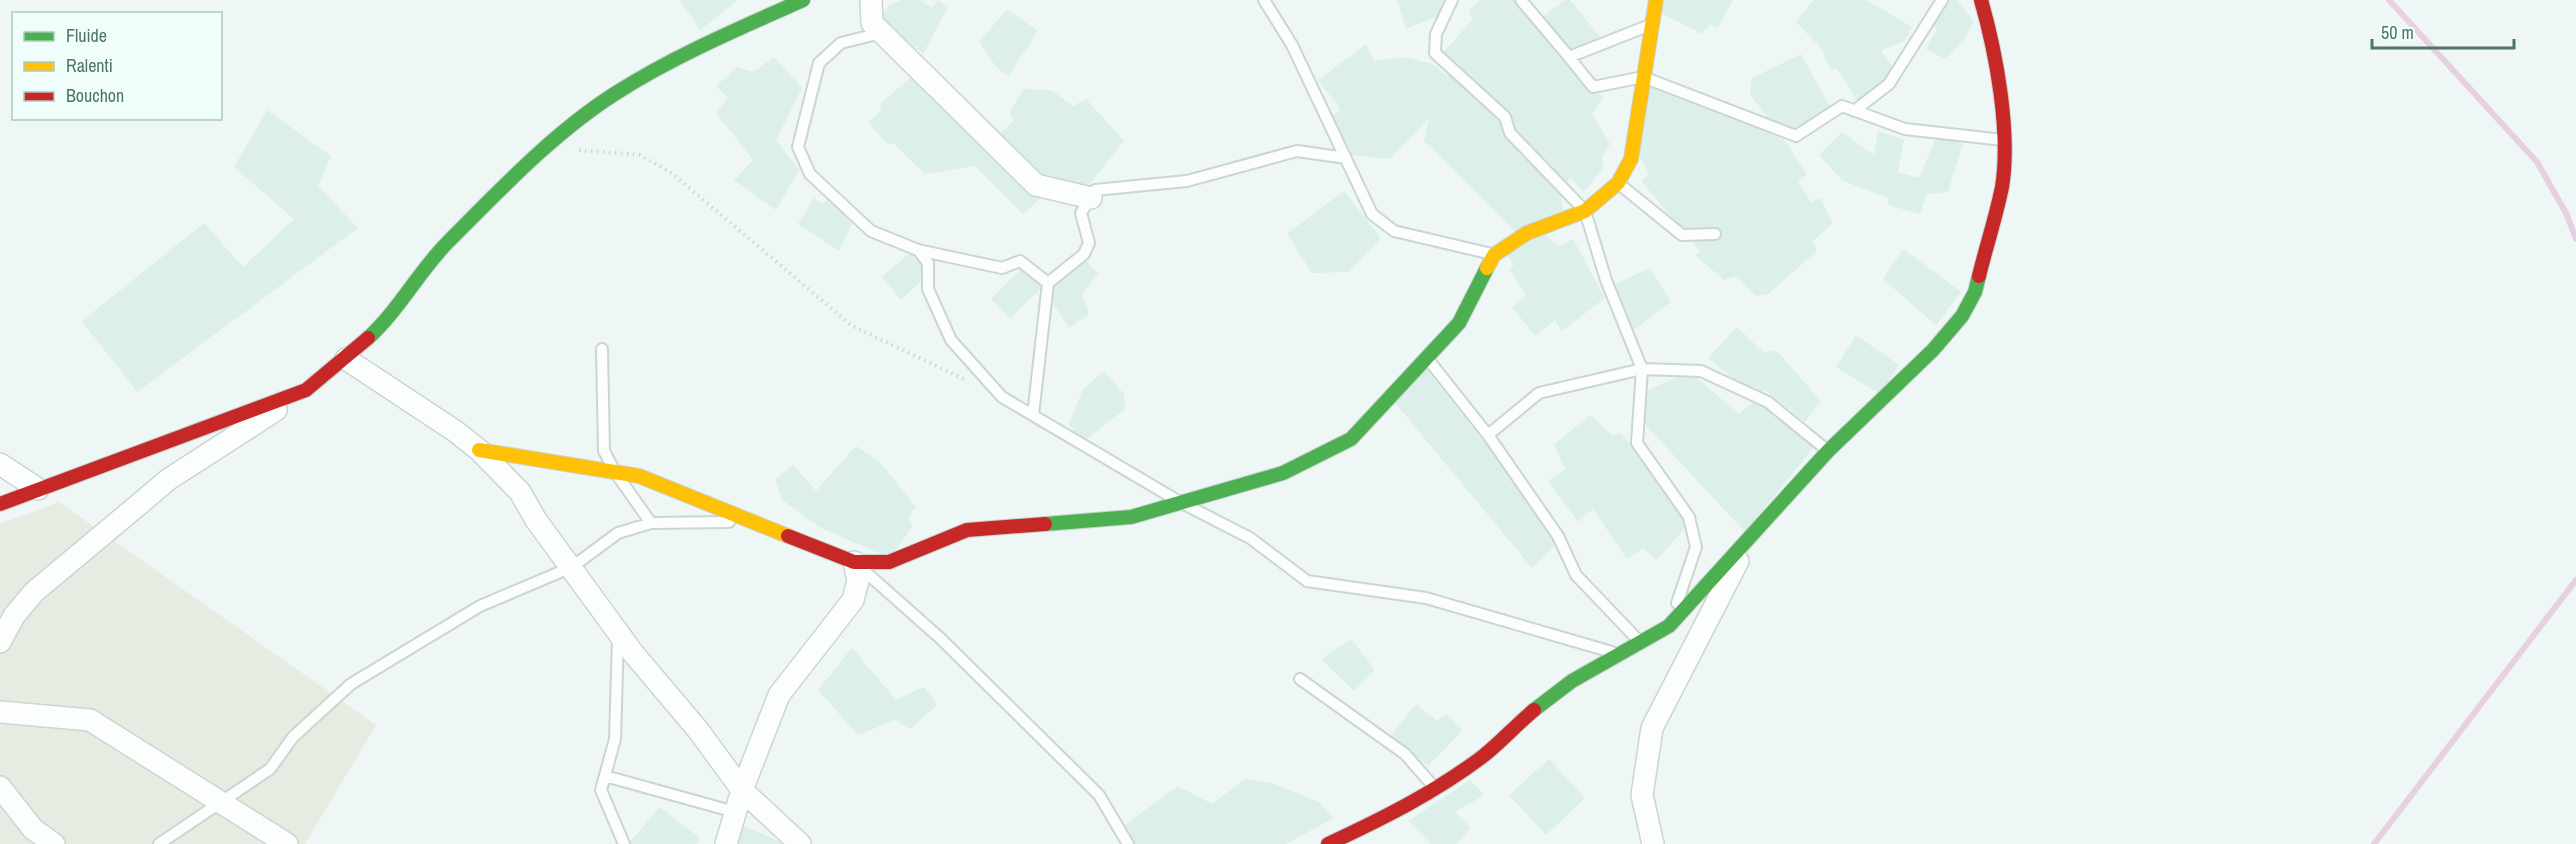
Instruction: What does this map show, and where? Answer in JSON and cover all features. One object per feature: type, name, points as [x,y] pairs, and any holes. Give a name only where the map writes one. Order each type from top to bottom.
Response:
[{"type":"street","points":[[0,642],[15,616],[34,592],[169,479],[306,390],[346,359],[374,333],[444,246],[553,141],[614,93],[642,76],[741,27],[803,0]]},
{"type":"street","points":[[871,0],[872,23],[1036,185],[1090,198]]},
{"type":"street","points":[[479,450],[639,476],[854,562],[889,562],[966,530],[1131,517],[1283,473],[1351,439],[1460,323],[1494,255],[1527,234],[1585,211],[1618,183],[1630,159],[1656,0]]},
{"type":"street","points":[[1328,844],[1402,809],[1484,755],[1518,723],[1572,681],[1669,626],[1828,451],[1933,350],[1962,316],[1976,292],[2002,185],[2004,121],[1991,34],[1982,0]]},
{"type":"street","points":[[346,359],[455,431],[479,450],[520,492],[536,520],[619,634],[698,730],[742,790],[800,844]]},
{"type":"street","points":[[0,504],[306,390]]},
{"type":"street","points":[[0,464],[38,489]]},
{"type":"street","points":[[1653,844],[1642,795],[1652,728],[1752,534]]},
{"type":"street","points":[[726,844],[742,790],[779,695],[853,600],[858,581],[854,562]]},
{"type":"street","points":[[0,712],[90,720],[287,844]]},
{"type":"street","points":[[0,787],[33,829],[54,844]]},
{"type":"lane","points":[[1264,0],[1293,45],[1372,214],[1394,231],[1494,255]]},
{"type":"lane","points":[[1452,0],[1436,34],[1435,53],[1505,117],[1510,133],[1585,211],[1606,280],[1642,369],[1637,443],[1689,517],[1696,547],[1669,626]]},
{"type":"lane","points":[[1521,0],[1593,87],[1643,77],[1796,135],[1842,106],[1905,129],[2003,140]]},
{"type":"lane","points":[[1854,111],[1889,84],[1942,0]]},
{"type":"lane","points":[[1569,57],[1652,24]]},
{"type":"lane","points":[[881,33],[841,43],[819,63],[798,147],[810,174],[871,231],[918,250],[1002,268],[1020,261],[1048,283]]},
{"type":"lane","points":[[1033,415],[1048,283],[1084,254],[1089,243],[1081,213],[1095,190],[1187,181],[1297,152],[1346,158]]},
{"type":"lane","points":[[1618,183],[1682,235],[1715,234]]},
{"type":"lane","points":[[918,250],[928,263],[928,289],[951,340],[1002,397],[1180,502],[1250,538],[1307,581],[1426,598],[1620,654]]},
{"type":"lane","points":[[602,349],[604,451],[615,472],[651,523]]},
{"type":"lane","points":[[1426,358],[1488,435],[1558,536],[1576,575],[1640,643]]},
{"type":"lane","points":[[1488,435],[1539,393],[1642,369],[1701,371],[1768,402],[1828,451]]},
{"type":"lane","points":[[159,844],[270,769],[292,737],[351,684],[480,606],[572,567],[618,533],[651,523],[754,522]]},
{"type":"lane","points":[[854,562],[940,638],[1099,795],[1128,844]]},
{"type":"lane","points":[[619,634],[615,739],[601,790],[624,844]]},
{"type":"lane","points":[[1300,678],[1405,754],[1434,787]]},
{"type":"lane","points":[[605,776],[735,812]]},
{"type":"path","points":[[553,141],[581,151],[640,155],[673,174],[852,326],[970,382]]},
{"type":"shaded area","points":[[680,0],[738,0],[700,30]]},
{"type":"shaded area","points":[[901,0],[920,0],[932,8],[938,0],[948,7],[923,54],[878,17],[890,5]]},
{"type":"shaded area","points":[[1397,0],[1452,0],[1455,9],[1406,29]]},
{"type":"shaded area","points":[[1481,0],[1514,0],[1534,23],[1565,0],[1570,0],[1600,37],[1575,67],[1603,98],[1592,114],[1610,144],[1602,157],[1604,167],[1584,192],[1570,178],[1560,193],[1563,210],[1515,231],[1424,141],[1429,118],[1390,159],[1351,155],[1327,118],[1341,110],[1318,80],[1366,44],[1374,61],[1406,57],[1432,64],[1448,77],[1443,53],[1472,20],[1469,10]]},
{"type":"shaded area","points":[[1665,0],[1733,0],[1718,28],[1710,24],[1702,34],[1658,12]]},
{"type":"shaded area","points":[[1814,0],[1866,0],[1912,27],[1905,41],[1881,51],[1894,69],[1888,82],[1858,102],[1837,68],[1831,70],[1821,48],[1796,22]]},
{"type":"shaded area","points":[[1945,0],[1956,0],[1974,21],[1964,41],[1945,59],[1926,49],[1937,30],[1932,22]]},
{"type":"shaded area","points":[[1007,9],[1038,31],[1008,76],[996,67],[979,42]]},
{"type":"shaded area","points":[[1801,54],[1831,109],[1796,131],[1771,121],[1750,95],[1752,78]]},
{"type":"shaded area","points":[[774,57],[802,88],[776,140],[799,170],[776,210],[734,180],[753,160],[716,113],[728,98],[716,86],[737,67],[753,72]]},
{"type":"shaded area","points":[[918,71],[987,147],[1013,121],[1010,112],[1023,89],[1051,90],[1073,106],[1086,99],[1124,141],[1080,196],[1045,194],[1023,214],[975,166],[925,174],[894,144],[887,144],[868,122],[882,110],[880,104]]},
{"type":"shaded area","points":[[1651,83],[1677,91],[1784,140],[1807,174],[1798,182],[1811,202],[1820,198],[1833,223],[1813,241],[1817,251],[1768,294],[1756,296],[1735,276],[1724,280],[1696,256],[1700,251],[1641,181],[1649,174],[1635,149]]},
{"type":"shaded area","points":[[267,110],[331,156],[318,186],[358,228],[137,392],[82,321],[204,223],[243,267],[294,219],[234,167]]},
{"type":"shaded area","points":[[1878,131],[1904,140],[1898,172],[1919,178],[1937,135],[1963,144],[1948,192],[1927,194],[1920,214],[1888,205],[1888,198],[1843,181],[1819,155],[1842,132],[1874,155]]},
{"type":"shaded area","points":[[1344,191],[1381,238],[1348,272],[1312,273],[1287,234]]},
{"type":"shaded area","points":[[814,198],[823,204],[829,199],[852,224],[839,251],[798,224]]},
{"type":"shaded area","points":[[1543,233],[1558,246],[1573,239],[1605,298],[1562,331],[1555,320],[1535,336],[1512,307],[1526,295],[1509,269],[1514,265],[1507,255]]},
{"type":"shaded area","points":[[1903,249],[1961,292],[1936,325],[1883,279]]},
{"type":"shaded area","points":[[910,253],[929,273],[901,300],[882,277]]},
{"type":"shaded area","points":[[1080,255],[1098,273],[1082,295],[1089,314],[1069,328],[1042,287],[1010,319],[991,299],[1023,267],[1051,287]]},
{"type":"shaded area","points":[[1650,268],[1671,302],[1631,332],[1612,286]]},
{"type":"shaded area","points":[[1737,327],[1763,352],[1777,351],[1821,401],[1805,422],[1765,390],[1761,392],[1754,387],[1745,388],[1708,358]]},
{"type":"shaded area","points":[[1856,335],[1899,365],[1880,394],[1836,367]]},
{"type":"shaded area","points":[[1427,370],[1526,495],[1558,542],[1532,568],[1392,399]]},
{"type":"shaded area","points":[[1104,371],[1124,394],[1125,409],[1082,443],[1069,424],[1083,389]]},
{"type":"shaded area","points":[[1684,374],[1697,378],[1739,414],[1757,399],[1814,447],[1745,532],[1639,418],[1647,402],[1647,391]]},
{"type":"shaded area","points":[[1590,415],[1612,435],[1621,433],[1690,522],[1657,560],[1643,548],[1627,559],[1593,509],[1578,522],[1548,481],[1565,469],[1554,445]]},
{"type":"shaded area","points":[[856,446],[880,462],[916,507],[908,517],[913,526],[890,558],[821,528],[782,500],[775,479],[793,465],[816,491]]},
{"type":"shaded area","points":[[59,502],[376,725],[305,844],[0,844],[0,524]]},
{"type":"shaded area","points":[[1351,639],[1375,670],[1354,691],[1321,659]]},
{"type":"shaded area","points":[[852,648],[896,700],[924,687],[937,705],[910,729],[895,720],[858,735],[818,690]]},
{"type":"shaded area","points":[[1416,704],[1437,721],[1446,714],[1463,730],[1428,766],[1390,737]]},
{"type":"shaded area","points":[[1549,759],[1585,798],[1546,835],[1509,795]]},
{"type":"shaded area","points":[[1245,779],[1272,783],[1319,802],[1334,818],[1286,844],[1133,844],[1122,827],[1178,786],[1212,804]]},
{"type":"shaded area","points":[[1470,780],[1484,795],[1455,812],[1471,828],[1456,844],[1431,844],[1408,821]]},
{"type":"shaded area","points":[[660,807],[700,838],[696,844],[628,844]]},
{"type":"shaded area","points":[[736,823],[781,842],[785,844],[732,844]]},
{"type":"waterway","points":[[2389,0],[2537,162],[2566,213],[2576,239]]},
{"type":"waterway","points":[[2374,844],[2576,580]]},
{"type":"traffic: fast","points":[[368,338],[389,316],[446,244],[506,183],[570,126],[616,93],[661,67],[803,0]]},
{"type":"traffic: fast","points":[[1045,524],[1131,517],[1283,473],[1351,439],[1459,323],[1487,268]]},
{"type":"traffic: fast","points":[[1534,710],[1572,681],[1669,626],[1828,451],[1933,350],[1962,316],[1975,292],[1979,276]]},
{"type":"traffic: slow","points":[[1487,268],[1494,255],[1527,233],[1585,211],[1618,183],[1631,159],[1656,0]]},
{"type":"traffic: slow","points":[[479,450],[639,476],[788,536]]},
{"type":"traffic: jam","points":[[1979,276],[2002,187],[2005,142],[1997,68],[1981,0]]},
{"type":"traffic: jam","points":[[0,504],[306,390],[368,338]]},
{"type":"traffic: jam","points":[[788,536],[854,562],[889,562],[967,530],[1045,524]]},
{"type":"traffic: jam","points":[[1328,844],[1388,815],[1464,770],[1489,752],[1534,710]]}]
